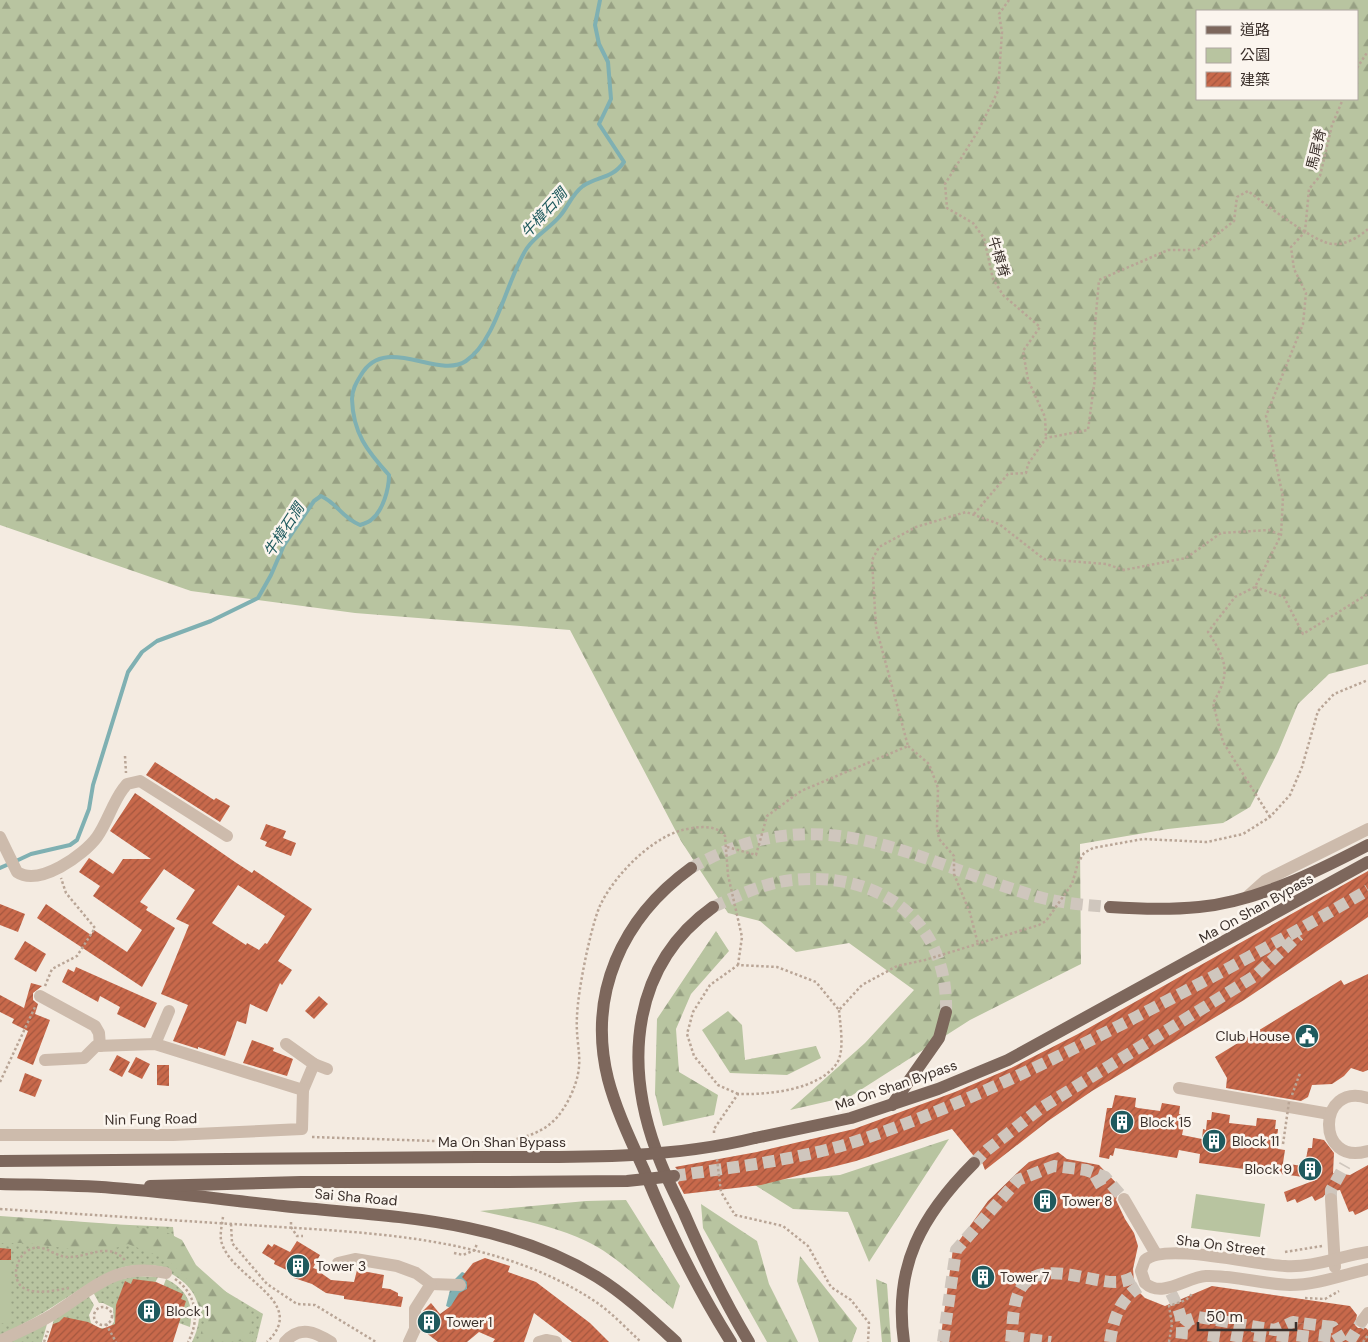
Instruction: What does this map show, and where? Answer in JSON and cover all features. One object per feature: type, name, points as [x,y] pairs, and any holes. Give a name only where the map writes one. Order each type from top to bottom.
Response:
[{"type":"main road","points":[[1110,907],[1199,907],[1247,897],[1300,877],[1368,845]]},
{"type":"main road","name":"Ma On Shan Bypass","points":[[0,1161],[573,1157],[671,1151],[755,1138],[851,1118],[938,1089],[1008,1060],[1366,863]]},
{"type":"main road","points":[[691,868],[657,895],[625,938],[614,963],[605,997],[603,1044],[612,1092],[656,1201],[696,1281],[731,1342]]},
{"type":"main road","points":[[713,907],[692,924],[674,944],[649,990],[639,1031],[640,1084],[648,1126],[660,1160],[711,1274],[749,1342]]},
{"type":"main road","points":[[892,1105],[939,1038],[946,1012]]},
{"type":"main road","points":[[904,1342],[901,1296],[904,1276],[917,1236],[951,1186],[974,1163]]},
{"type":"main road","points":[[114,1188],[292,1182],[627,1180],[674,1176]]},
{"type":"main road","name":"Sai Sha Road","points":[[0,1184],[114,1188],[420,1218],[497,1234],[560,1258],[597,1277],[637,1306],[676,1342]]},
{"type":"street","points":[[0,837],[16,870],[23,876],[35,877],[57,868],[80,854],[97,837],[118,796],[127,784],[134,782],[147,783],[227,836]]},
{"type":"street","points":[[1247,897],[1266,880],[1368,829]]},
{"type":"street","points":[[40,996],[95,1026],[99,1033],[100,1046]]},
{"type":"street","points":[[155,1044],[168,1011]]},
{"type":"street","points":[[45,1060],[84,1058],[96,1046],[155,1044],[303,1090],[314,1064]]},
{"type":"street","points":[[286,1044],[314,1064],[327,1070]]},
{"type":"street","points":[[1179,1088],[1330,1114]]},
{"type":"street","name":"Nin Fung Road","points":[[0,1135],[173,1135],[302,1129],[303,1090]]},
{"type":"street","points":[[1368,1097],[1349,1097],[1341,1100],[1330,1114],[1329,1134],[1334,1142],[1351,1153],[1368,1151]]},
{"type":"street","points":[[1345,1165],[1351,1153]]},
{"type":"street","points":[[1124,1199],[1156,1254]]},
{"type":"street","points":[[1331,1199],[1335,1268],[1344,1275]]},
{"type":"street","name":"Sha On Street","points":[[1169,1296],[1140,1280],[1145,1260],[1156,1254],[1199,1254],[1287,1267],[1368,1252]]},
{"type":"street","points":[[338,1263],[355,1259],[397,1266],[416,1273],[431,1284],[460,1285]]},
{"type":"street","points":[[1169,1296],[1205,1276],[1291,1285],[1313,1283],[1368,1269]]},
{"type":"street","points":[[0,1341],[47,1318],[107,1277],[149,1270],[166,1273]]},
{"type":"street","points":[[409,1342],[414,1329],[415,1309],[431,1284]]},
{"type":"street","points":[[285,1342],[299,1333],[316,1333],[332,1342]]},
{"type":"street","points":[[539,1342],[546,1340],[556,1342]]},
{"type":"path","name":"牛樟脊","points":[[1009,0],[999,14],[1002,40],[998,91],[978,131],[945,184],[947,208],[973,223],[984,238],[993,279],[1003,295],[1040,328],[1023,351],[1028,380],[1045,417],[1046,438]]},
{"type":"path","points":[[1358,65],[1360,59],[1368,51]]},
{"type":"path","name":"馬尾脊","points":[[1305,232],[1309,189],[1320,176],[1332,125],[1343,100]]},
{"type":"path","points":[[974,514],[1008,474],[1026,473],[1028,464],[1046,438],[1088,430],[1095,378],[1094,336],[1099,280],[1168,250],[1197,250],[1234,221],[1237,197],[1248,191],[1305,232],[1333,244],[1358,238],[1368,229]]},
{"type":"path","points":[[1270,817],[1223,742],[1213,703],[1225,683],[1222,654],[1208,632],[1235,597],[1255,587],[1281,535],[1283,497],[1266,416],[1303,324],[1306,293],[1294,269],[1292,247],[1305,232]]},
{"type":"path","points":[[978,944],[970,913],[954,874],[954,856],[940,839],[937,828],[938,788],[929,764],[908,746],[876,627],[872,560],[879,547],[916,527],[966,512],[999,524],[1044,559],[1106,564],[1124,570],[1186,558],[1221,534],[1269,530],[1281,535]]},
{"type":"path","points":[[1255,587],[1284,597],[1302,634],[1366,595],[1368,596]]},
{"type":"path","points":[[839,1010],[862,985],[896,966],[978,944],[1039,925],[1046,921],[1072,884],[1078,863],[1084,853],[1092,848],[1143,839],[1207,842],[1243,834],[1270,817],[1290,795],[1302,767],[1318,711],[1334,694],[1368,680]]},
{"type":"path","points":[[727,846],[756,855],[767,816],[801,791],[908,746]]},
{"type":"path","points":[[314,1137],[497,1143],[527,1137],[544,1130],[558,1116],[579,1074],[580,1054],[577,1016],[586,958],[599,908],[611,889],[635,860],[658,840],[668,835],[686,829],[712,828],[724,834],[727,846],[728,875],[742,936],[738,964]]},
{"type":"path","points":[[0,1082],[52,970],[77,956],[95,928],[66,893],[57,868]]},
{"type":"path","points":[[738,964],[776,967],[816,982],[839,1010],[842,1035],[838,1062],[828,1073],[799,1088],[761,1095],[738,1094],[718,1085],[694,1056],[687,1034],[693,1012],[710,985],[738,964]]},
{"type":"path","points":[[1283,1144],[1289,1102],[1300,1073]]},
{"type":"path","points":[[715,1138],[714,1129],[738,1094]]},
{"type":"path","points":[[717,1156],[721,1192],[735,1215],[783,1226],[808,1246],[830,1287],[851,1300],[869,1323],[868,1342]]},
{"type":"path","points":[[0,1209],[291,1227],[428,1241],[475,1250],[523,1266],[582,1294],[604,1308],[642,1342]]},
{"type":"path","points":[[223,1217],[221,1240],[224,1246],[246,1275],[278,1306],[280,1315],[278,1324],[266,1342]]},
{"type":"path","points":[[291,1222],[291,1227],[297,1236],[304,1236]]},
{"type":"path","points":[[231,1224],[232,1244],[267,1284],[296,1304],[315,1305],[376,1342]]},
{"type":"path","points":[[475,1250],[477,1243]]},
{"type":"path","name":"Sha On Street","points":[[1277,1254],[1333,1244]]},
{"type":"path","points":[[79,1296],[71,1288],[45,1293],[27,1290],[22,1287],[17,1277],[19,1260],[27,1251],[38,1247],[68,1257],[109,1250],[120,1256],[129,1272]]},
{"type":"path","points":[[454,1253],[463,1255],[475,1250]]},
{"type":"path","points":[[166,1273],[182,1284],[193,1299],[194,1324],[188,1342]]},
{"type":"path","points":[[1169,1296],[1172,1324],[1169,1342]]},
{"type":"path","points":[[100,1308],[108,1309],[111,1314],[110,1320],[106,1324],[100,1324],[95,1319],[95,1311],[100,1308]]},
{"type":"path","points":[[106,1324],[116,1342]]},
{"type":"path","points":[[1363,1342],[1368,1335]]},
{"type":"green space","points":[[0,0],[1368,0],[1368,664],[1329,674],[1298,704],[1278,752],[1250,807],[1223,823],[1168,829],[1080,844],[1081,964],[970,1020],[851,1096],[790,1110],[865,1043],[914,990],[849,943],[796,952],[760,921],[728,913],[681,841],[570,630],[355,613],[191,591],[0,525]]},
{"type":"green space","points":[[716,931],[729,951],[691,994],[676,1029],[679,1072],[718,1095],[714,1115],[663,1126],[655,1093],[657,1019]]},
{"type":"green space","points":[[728,1011],[742,1025],[745,1060],[816,1046],[821,1058],[787,1075],[730,1073],[702,1030]]},
{"type":"green space","points":[[949,1139],[869,1262],[848,1212],[793,1209],[750,1182],[840,1175]]},
{"type":"green space","points":[[1196,1194],[1265,1204],[1260,1237],[1191,1228]]},
{"type":"green space","points":[[626,1200],[680,1286],[673,1309],[642,1281],[598,1247],[573,1235],[547,1227],[480,1211],[586,1201]]},
{"type":"green space","points":[[701,1204],[757,1241],[769,1284],[798,1342],[767,1342],[703,1228]]},
{"type":"green space","points":[[0,1216],[113,1224],[164,1231],[182,1240],[196,1265],[252,1315],[250,1341],[196,1342],[199,1339],[205,1321],[190,1282],[167,1259],[128,1244],[100,1253],[27,1243],[0,1243]]},
{"type":"green space","points":[[0,1219],[173,1227],[174,1236],[198,1275],[263,1314],[256,1342],[192,1342],[199,1320],[197,1301],[193,1293],[187,1285],[168,1272],[169,1268],[151,1265],[136,1265],[110,1272],[38,1316],[0,1336],[0,1323],[11,1323],[11,1254],[0,1248]]},
{"type":"green space","points":[[0,1248],[11,1249],[11,1324],[0,1323]]},
{"type":"green space","points":[[800,1256],[857,1328],[852,1342],[819,1342],[797,1281]]},
{"type":"green space","points":[[136,1276],[158,1277],[155,1283],[117,1326],[111,1326],[114,1322],[113,1308],[99,1303],[93,1292],[113,1281]]},
{"type":"green space","points":[[166,1279],[179,1288],[187,1298],[191,1312],[190,1327],[176,1322],[163,1287]]},
{"type":"green space","points":[[876,1279],[887,1284],[891,1342],[882,1342]]},
{"type":"green space","points":[[88,1295],[94,1305],[89,1315],[91,1323],[98,1328],[106,1328],[48,1342],[54,1319]]},
{"type":"green space","points":[[47,1324],[42,1342],[9,1342]]},
{"type":"water","points":[[462,1272],[480,1279],[467,1315],[446,1306],[452,1282]]},
{"type":"building","points":[[155,762],[214,800],[216,798],[230,806],[220,822],[146,775]]},
{"type":"building","points":[[135,793],[235,862],[252,873],[254,870],[312,909],[278,961],[292,970],[282,985],[280,983],[267,1012],[250,1004],[246,1024],[237,1021],[225,1056],[173,1041],[188,1005],[161,994],[189,925],[176,919],[195,890],[164,869],[140,902],[148,907],[146,910],[175,928],[142,987],[37,918],[46,904],[91,935],[94,930],[127,952],[142,930],[93,896],[100,886],[79,872],[89,858],[113,874],[123,859],[151,859],[110,831]],"holes":[[[238,885],[285,916],[267,944],[265,943],[259,950],[247,943],[246,945],[212,923]]]},
{"type":"building","points":[[266,824],[286,831],[283,838],[296,843],[291,856],[265,846],[267,842],[260,839]]},
{"type":"building","points":[[1368,871],[1368,917],[1244,1000],[1092,1091],[1048,1121],[985,1170],[980,1157],[973,1155],[952,1129],[856,1161],[761,1185],[684,1194],[678,1183],[682,1175],[675,1167],[757,1152],[854,1129],[955,1092],[1011,1068],[1078,1034]]},
{"type":"building","points":[[0,904],[25,914],[18,932],[0,925]]},
{"type":"building","points":[[25,941],[46,954],[36,972],[14,959]]},
{"type":"building","points":[[76,967],[157,1003],[145,1028],[117,1014],[120,1007],[100,996],[98,1002],[62,982],[68,969],[74,972]]},
{"type":"building","name":"Club House","points":[[1368,974],[1368,1070],[1363,1072],[1351,1068],[1344,1076],[1332,1084],[1312,1085],[1308,1097],[1301,1101],[1226,1088],[1227,1078],[1215,1057],[1341,980],[1344,985]]},
{"type":"building","points":[[31,983],[42,986],[33,993],[33,1000],[38,1004],[35,1014],[50,1020],[33,1065],[17,1058],[28,1031],[12,1023],[14,1019],[0,1012],[0,995],[24,1008]]},
{"type":"building","points":[[319,996],[328,1004],[314,1019],[305,1011]]},
{"type":"building","points":[[252,1040],[274,1048],[273,1051],[293,1059],[287,1076],[243,1063]]},
{"type":"building","points":[[117,1055],[130,1062],[122,1077],[109,1070]]},
{"type":"building","points":[[136,1057],[150,1064],[142,1079],[128,1072]]},
{"type":"building","points":[[157,1065],[169,1065],[169,1086],[157,1085]]},
{"type":"building","points":[[25,1073],[42,1080],[35,1097],[19,1091]]},
{"type":"building","points":[[1115,1095],[1136,1098],[1135,1107],[1138,1108],[1160,1111],[1162,1103],[1180,1106],[1179,1114],[1182,1115],[1181,1125],[1184,1125],[1182,1135],[1202,1139],[1203,1129],[1206,1130],[1207,1120],[1211,1120],[1212,1112],[1230,1115],[1229,1123],[1256,1126],[1257,1118],[1276,1120],[1275,1129],[1278,1129],[1277,1139],[1280,1139],[1278,1149],[1285,1150],[1283,1163],[1302,1166],[1303,1159],[1306,1159],[1308,1148],[1312,1148],[1313,1138],[1324,1140],[1334,1153],[1333,1173],[1350,1175],[1368,1165],[1368,1209],[1355,1215],[1353,1211],[1349,1212],[1340,1190],[1327,1192],[1323,1197],[1315,1201],[1312,1196],[1297,1203],[1295,1199],[1287,1202],[1284,1192],[1318,1179],[1199,1163],[1200,1154],[1179,1150],[1177,1158],[1115,1148],[1113,1156],[1110,1155],[1109,1159],[1099,1157],[1107,1108],[1112,1108]]},
{"type":"building","points":[[1058,1152],[1067,1159],[1099,1165],[1123,1190],[1117,1195],[1116,1200],[1134,1233],[1138,1246],[1133,1269],[1134,1282],[1138,1291],[1145,1298],[1165,1306],[1212,1286],[1350,1306],[1357,1315],[1355,1325],[1358,1328],[1366,1328],[1368,1330],[1368,1342],[940,1342],[953,1249],[988,1201],[1019,1171],[1029,1162]]},
{"type":"building","points":[[297,1241],[320,1255],[313,1268],[322,1271],[321,1273],[331,1280],[354,1282],[357,1270],[384,1275],[382,1288],[390,1289],[398,1293],[398,1296],[403,1297],[401,1307],[344,1299],[344,1296],[326,1293],[312,1284],[294,1278],[295,1274],[274,1264],[275,1261],[262,1253],[268,1244],[272,1247],[274,1244],[290,1252]]},
{"type":"building","points":[[0,1248],[11,1249],[11,1260],[0,1260]]},
{"type":"building","points":[[485,1258],[510,1266],[508,1272],[536,1282],[590,1323],[609,1342],[572,1342],[534,1313],[524,1342],[493,1342],[495,1339],[479,1332],[467,1342],[438,1342],[425,1332],[428,1330],[423,1324],[423,1311],[431,1303],[440,1314],[451,1306],[459,1293],[467,1289],[467,1282],[462,1277],[473,1263]]},
{"type":"building","name":"Block 1","points":[[133,1279],[156,1282],[183,1294],[181,1299],[186,1301],[173,1342],[47,1342],[53,1324],[59,1322],[64,1317],[88,1322],[102,1329],[115,1324],[116,1305],[125,1281],[131,1284]]},
{"type":"waterway","name":"牛樟石澗","points":[[16,861],[31,854],[70,845],[77,840],[89,809],[93,785],[128,672],[142,652],[157,641],[211,621],[258,598],[271,575],[284,545],[314,501],[321,496],[360,525],[370,521],[379,511],[388,487],[389,475],[374,458],[358,432],[352,399],[357,381],[371,363],[384,358],[397,357],[441,365],[454,365],[466,361],[486,339],[527,248],[560,216],[579,189],[615,172],[624,162],[599,124],[611,99],[608,62],[599,44],[595,25],[600,0]]},
{"type":"waterway","name":"牛樟石澗","points":[[0,868],[9,864]]},
{"type":"tunnel","points":[[691,868],[738,846],[782,836],[824,835],[864,840],[905,851],[1035,896],[1072,903],[1110,907]]},
{"type":"tunnel","points":[[713,907],[757,888],[785,881],[818,879],[848,883],[876,892],[900,906],[920,925],[935,950],[944,979],[946,1012]]},
{"type":"tunnel","points":[[674,1176],[766,1162],[835,1148],[928,1115],[1033,1069],[1164,1003],[1252,956],[1368,890]]},
{"type":"tunnel","points":[[974,1163],[987,1150],[1041,1108],[1255,976],[1299,935]]},
{"type":"tunnel","points":[[1331,1199],[1331,1190],[1345,1165]]},
{"type":"tunnel","points":[[943,1342],[956,1250],[1018,1180],[1054,1166],[1086,1170],[1105,1177],[1124,1199]]},
{"type":"tunnel","points":[[1093,1184],[1105,1177]]},
{"type":"tunnel","points":[[1011,1342],[1013,1315],[1018,1294],[1030,1279],[1053,1273],[1117,1282],[1136,1276]]},
{"type":"tunnel","points":[[1110,1342],[1118,1311],[1126,1298],[1139,1287]]},
{"type":"tunnel","points":[[1171,1293],[1180,1316],[1182,1328],[1181,1342]]},
{"type":"tunnel","points":[[1184,1326],[1189,1320],[1198,1317],[1275,1330],[1293,1322],[1333,1327],[1342,1342]]},
{"type":"tunnel","points":[[1213,1342],[1216,1320]]},
{"type":"tunnel","points":[[1349,1342],[1362,1321]]},
{"type":"tunnel","points":[[1236,1342],[1239,1324]]},
{"type":"tunnel","points":[[1302,1342],[1304,1324]]},
{"type":"tunnel","points":[[1282,1342],[1284,1326]]},
{"type":"tunnel","points":[[1324,1342],[1326,1326]]},
{"type":"tunnel","points":[[1259,1342],[1261,1328]]},
{"type":"tunnel","points":[[1012,1337],[1051,1342]]},
{"type":"place","name":"Club House","points":[[1307,1036]]},
{"type":"place","name":"Block 15","points":[[1122,1122]]},
{"type":"place","name":"Block 11","points":[[1214,1141]]},
{"type":"place","name":"Block 9","points":[[1310,1169]]},
{"type":"place","name":"Tower 8","points":[[1045,1201]]},
{"type":"place","name":"Tower 3","points":[[298,1266]]},
{"type":"place","name":"Tower 7","points":[[983,1277]]},
{"type":"place","name":"Block 1","points":[[149,1311]]},
{"type":"place","name":"Tower 1","points":[[429,1322]]}]
